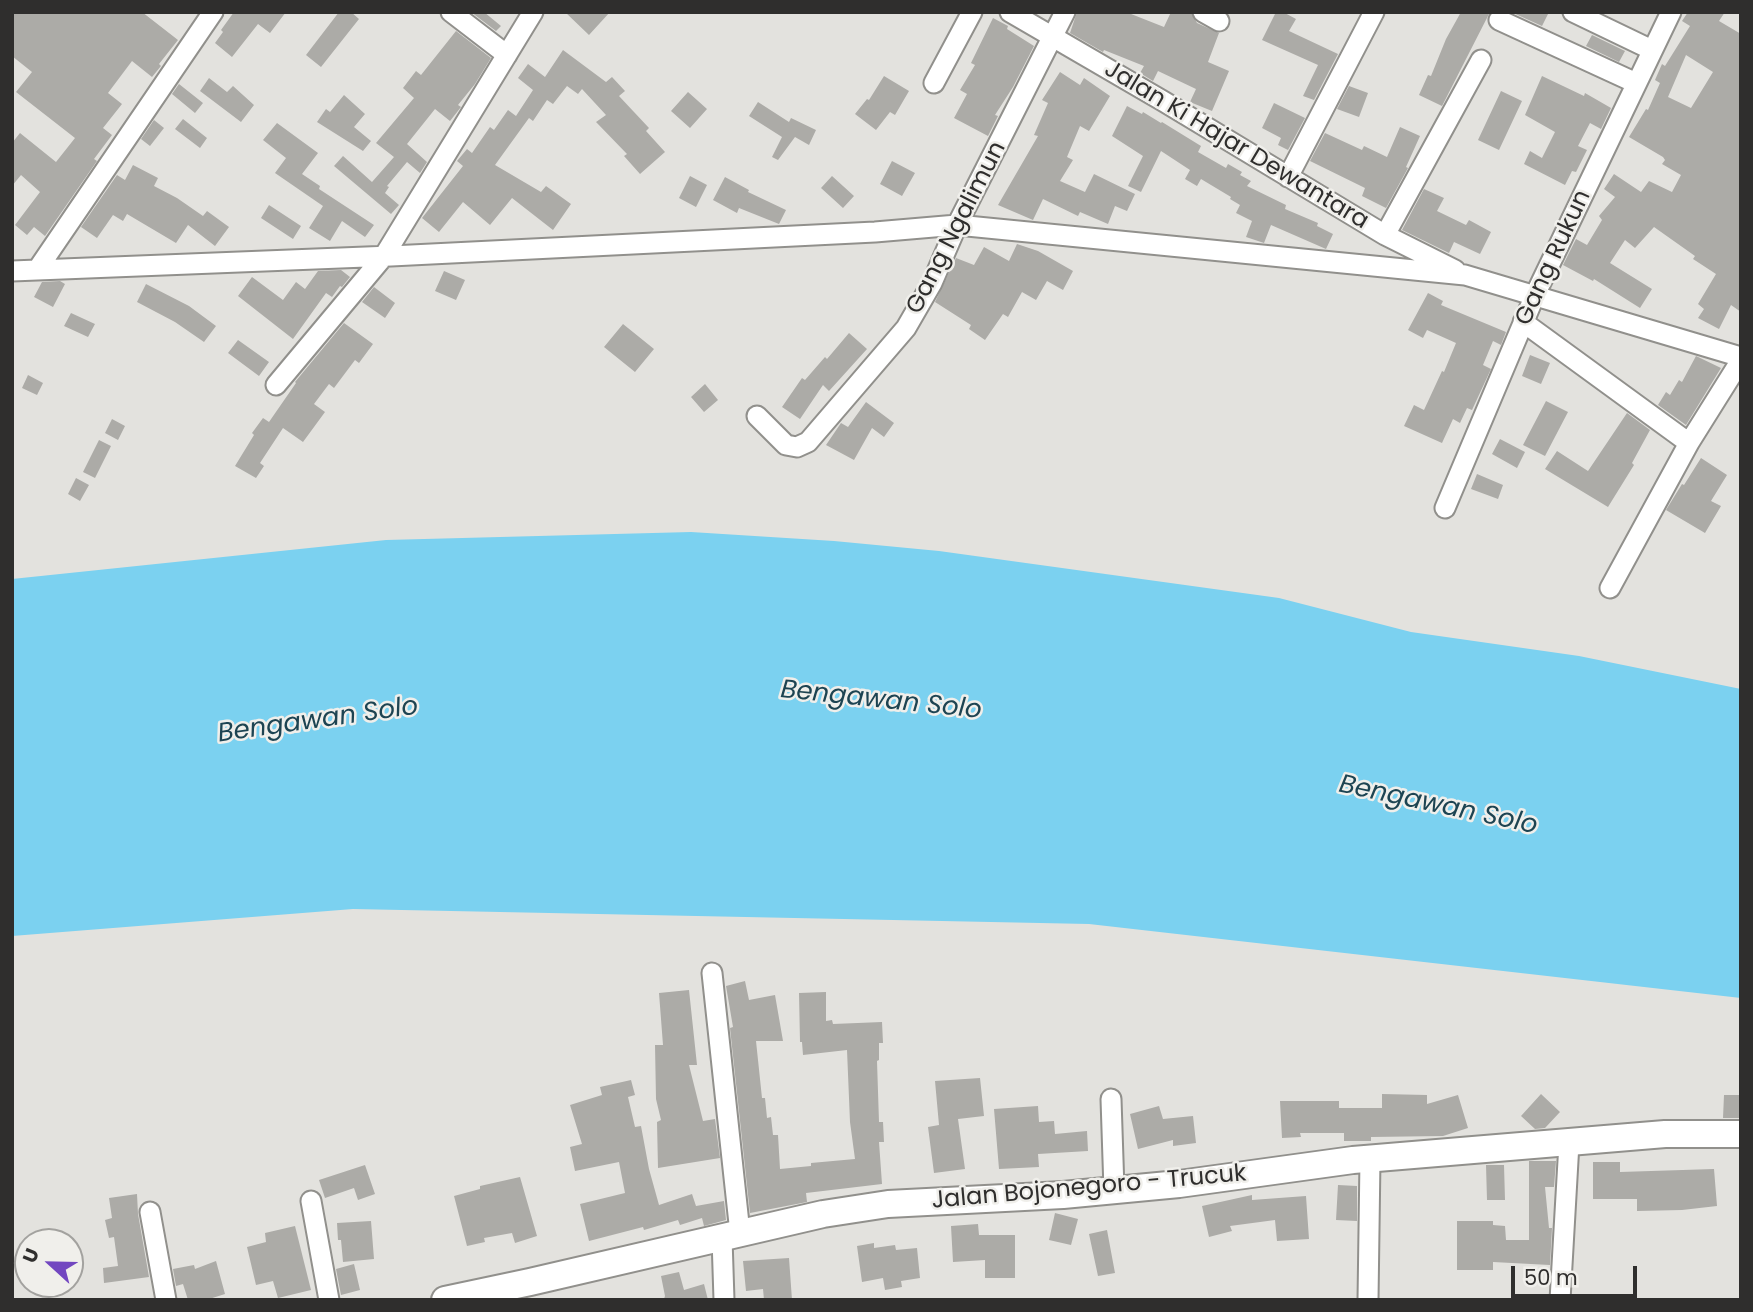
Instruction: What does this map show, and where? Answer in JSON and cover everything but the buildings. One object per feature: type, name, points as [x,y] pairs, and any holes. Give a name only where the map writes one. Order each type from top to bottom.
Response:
[{"type":"street","points":[[37,270],[213,12]]},
{"type":"street","points":[[451,12],[507,55]]},
{"type":"street","points":[[276,385],[384,256],[533,12]]},
{"type":"street","points":[[934,83],[972,12]]},
{"type":"street","name":"Jalan Ki Hajar Dewantara","points":[[1010,12],[1385,235],[1465,275]]},
{"type":"street","name":"Gang Ngalimun","points":[[757,416],[786,445],[797,447],[808,442],[906,328],[932,283],[957,225],[1065,12]]},
{"type":"street","points":[[1288,177],[1374,12]]},
{"type":"street","points":[[1573,12],[1652,50]]},
{"type":"street","name":"Gang Rukun","points":[[1444,508],[1535,295],[1671,12]]},
{"type":"street","points":[[1499,20],[1636,83]]},
{"type":"street","points":[[1385,235],[1481,60]]},
{"type":"street","points":[[12,271],[384,256],[957,225],[1465,275],[1741,358],[1689,443],[1610,588]]},
{"type":"street","points":[[1523,322],[1689,443]]},
{"type":"street","points":[[712,973],[731,1235],[724,1300]]},
{"type":"street","points":[[1111,1099],[1114,1190]]},
{"type":"street","name":"Jalan Bojonegoro - Trucuk","points":[[445,1300],[822,1214],[888,1204],[1114,1190],[1370,1159],[1665,1134],[1741,1134]]},
{"type":"street","points":[[1560,1300],[1569,1143]]},
{"type":"street","points":[[1368,1300],[1370,1159]]},
{"type":"street","points":[[311,1201],[329,1300]]},
{"type":"street","points":[[150,1212],[166,1300]]},
{"type":"water","name":"Bengawan Solo","points":[[691,532],[939,551],[1279,598],[1411,632],[1579,656],[1741,689],[1741,998],[1089,924],[353,909],[12,936],[12,579],[386,540]]}]
